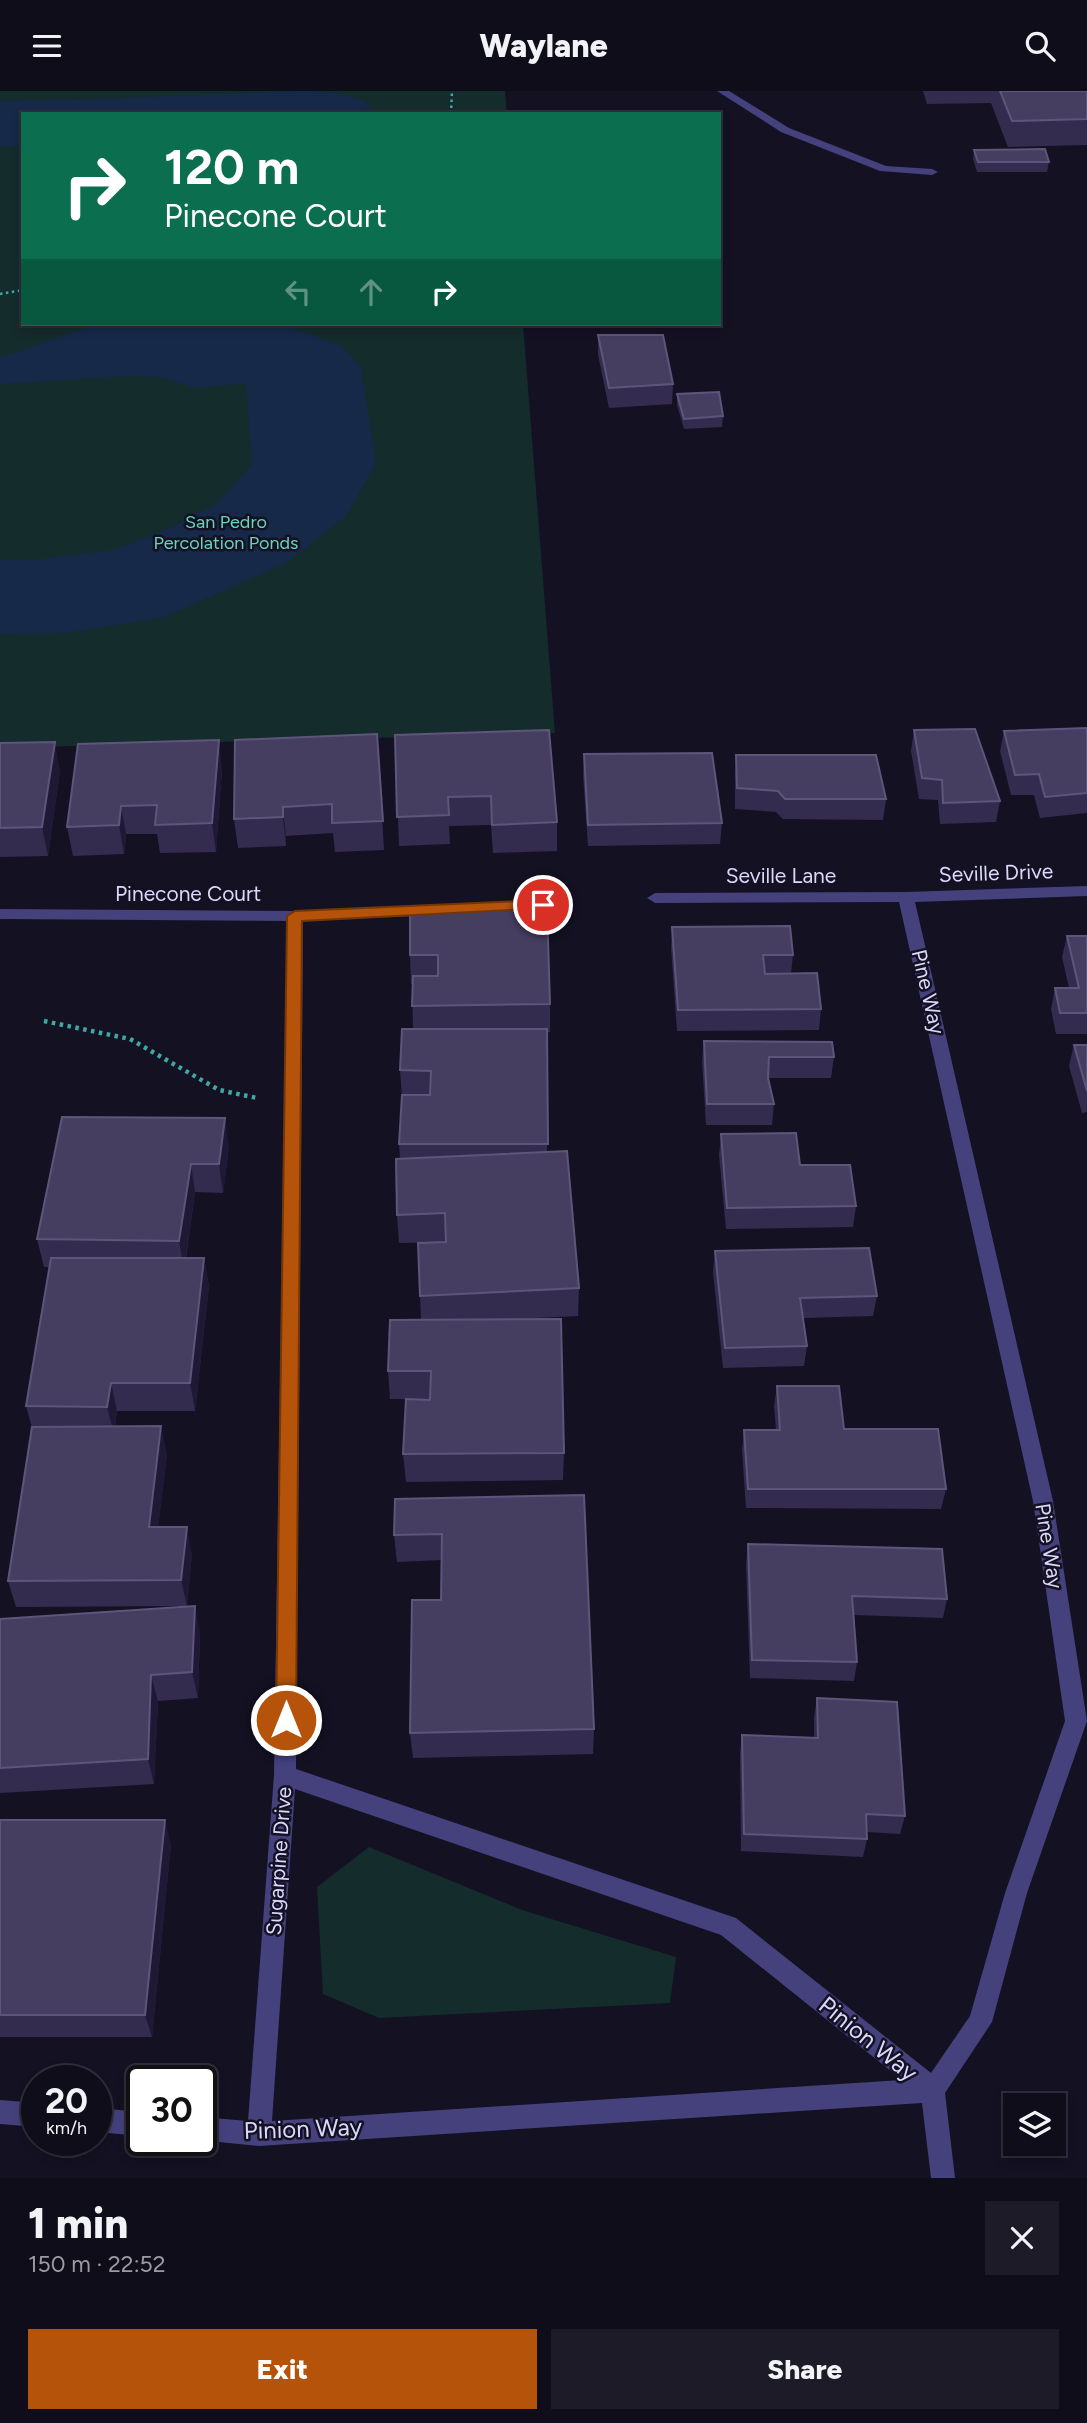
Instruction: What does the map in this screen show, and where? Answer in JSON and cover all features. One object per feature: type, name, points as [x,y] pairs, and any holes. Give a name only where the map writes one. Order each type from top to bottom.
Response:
[{"type":"street","points":[[722,91],[785,130],[884,169],[932,172]]},
{"type":"street","name":"Seville Drive","points":[[906,897],[1087,891]]},
{"type":"street","name":"Seville Lane","points":[[655,898],[906,897]]},
{"type":"street","name":"Pine Way","points":[[906,897],[1043,1501],[1076,1721],[1016,1893],[980,2022],[933,2090]]},
{"type":"street","name":"Pinecone Court","points":[[0,914],[295,916],[543,905]]},
{"type":"street","name":"Sugarpine Drive","points":[[260,2134],[285,1775],[295,916]]},
{"type":"street","name":"Pinion Way","points":[[285,1775],[728,1926],[933,2090]]},
{"type":"street","points":[[933,2090],[943,2178]]},
{"type":"street","name":"Pinion Way","points":[[217,2130],[260,2134],[933,2090]]},
{"type":"street","points":[[0,2112],[21,2114]]},
{"type":"path","points":[[451,112],[452,91]]},
{"type":"path","points":[[0,295],[21,290]]},
{"type":"path","points":[[44,1021],[130,1039],[219,1090],[292,1105]]},
{"type":"green space","name":"San Pedro Percolation Ponds","points":[[0,91],[505,91],[507,112],[21,112],[21,326],[523,326],[555,733],[0,748]]},
{"type":"green space","points":[[369,1847],[522,1910],[676,1957],[670,2003],[379,2018],[323,1994],[317,1887]]},
{"type":"water","points":[[329,92],[361,101],[373,112],[21,112],[21,146],[0,146],[0,101]]},
{"type":"water","points":[[102,326],[291,328],[342,346],[361,368],[376,464],[346,516],[286,563],[165,617],[66,633],[0,634],[0,560],[33,560],[113,550],[170,528],[216,504],[252,465],[246,383],[197,388],[160,377],[129,376],[0,384],[0,358],[82,329]]},
{"type":"building","points":[[1000,91],[1087,91],[1087,119],[1012,121]]},
{"type":"building","points":[[1045,149],[1049,162],[978,162],[974,150]]},
{"type":"building","points":[[598,335],[663,335],[673,384],[609,388]]},
{"type":"building","points":[[719,392],[723,416],[684,419],[677,394]]},
{"type":"building","points":[[1087,728],[1087,793],[1045,797],[1039,774],[1015,775],[1004,731]]},
{"type":"building","points":[[975,729],[1000,801],[943,803],[942,780],[922,778],[914,730]]},
{"type":"building","points":[[549,730],[557,822],[492,825],[491,796],[448,797],[449,815],[397,817],[395,735]]},
{"type":"building","points":[[377,734],[383,821],[332,823],[332,804],[283,807],[283,817],[234,819],[235,740]]},
{"type":"building","points":[[219,740],[212,823],[155,825],[157,805],[121,806],[119,825],[67,827],[78,744]]},
{"type":"building","points":[[55,742],[42,827],[0,828],[0,743]]},
{"type":"building","points":[[712,753],[722,823],[588,825],[584,754]]},
{"type":"building","points":[[736,755],[876,755],[886,799],[785,799],[778,791],[737,788]]},
{"type":"building","points":[[547,907],[550,1004],[412,1006],[413,976],[438,976],[438,955],[410,955],[410,909]]},
{"type":"building","points":[[790,926],[793,955],[763,955],[765,974],[817,973],[821,1009],[678,1010],[672,927]]},
{"type":"building","points":[[1067,936],[1087,936],[1087,1013],[1060,1013],[1055,988],[1079,988]]},
{"type":"building","points":[[402,1029],[547,1029],[548,1144],[399,1144],[402,1095],[430,1095],[431,1071],[400,1070]]},
{"type":"building","points":[[704,1041],[832,1042],[834,1057],[769,1057],[768,1078],[774,1104],[707,1104]]},
{"type":"building","points":[[1074,1045],[1087,1045],[1087,1091]]},
{"type":"building","points":[[62,1117],[225,1118],[219,1164],[191,1164],[179,1241],[37,1239]]},
{"type":"building","points":[[796,1133],[800,1165],[850,1165],[856,1206],[727,1208],[721,1134]]},
{"type":"building","points":[[567,1151],[579,1288],[420,1296],[418,1243],[446,1242],[445,1213],[397,1215],[396,1159]]},
{"type":"building","points":[[869,1248],[877,1296],[800,1298],[807,1346],[725,1348],[715,1251]]},
{"type":"building","points":[[51,1258],[204,1258],[190,1383],[111,1383],[107,1407],[26,1406]]},
{"type":"building","points":[[561,1319],[564,1453],[403,1454],[406,1399],[430,1400],[431,1371],[388,1371],[390,1320]]},
{"type":"building","points":[[777,1386],[839,1386],[844,1429],[938,1429],[946,1489],[748,1489],[744,1430],[780,1430]]},
{"type":"building","points":[[161,1426],[149,1527],[187,1527],[181,1580],[8,1581],[32,1427]]},
{"type":"building","points":[[584,1495],[594,1729],[410,1733],[412,1600],[441,1600],[442,1534],[394,1535],[395,1499]]},
{"type":"building","points":[[748,1544],[942,1549],[947,1599],[852,1596],[857,1662],[752,1660]]},
{"type":"building","points":[[195,1606],[192,1672],[151,1675],[148,1759],[0,1768],[0,1619]]},
{"type":"building","points":[[817,1698],[897,1702],[905,1816],[866,1814],[867,1839],[744,1834],[742,1735],[818,1738]]},
{"type":"building","points":[[0,1820],[165,1820],[145,2015],[0,2015]]},
{"type":"route","points":[[286,1720],[295,916],[543,905]]}]
